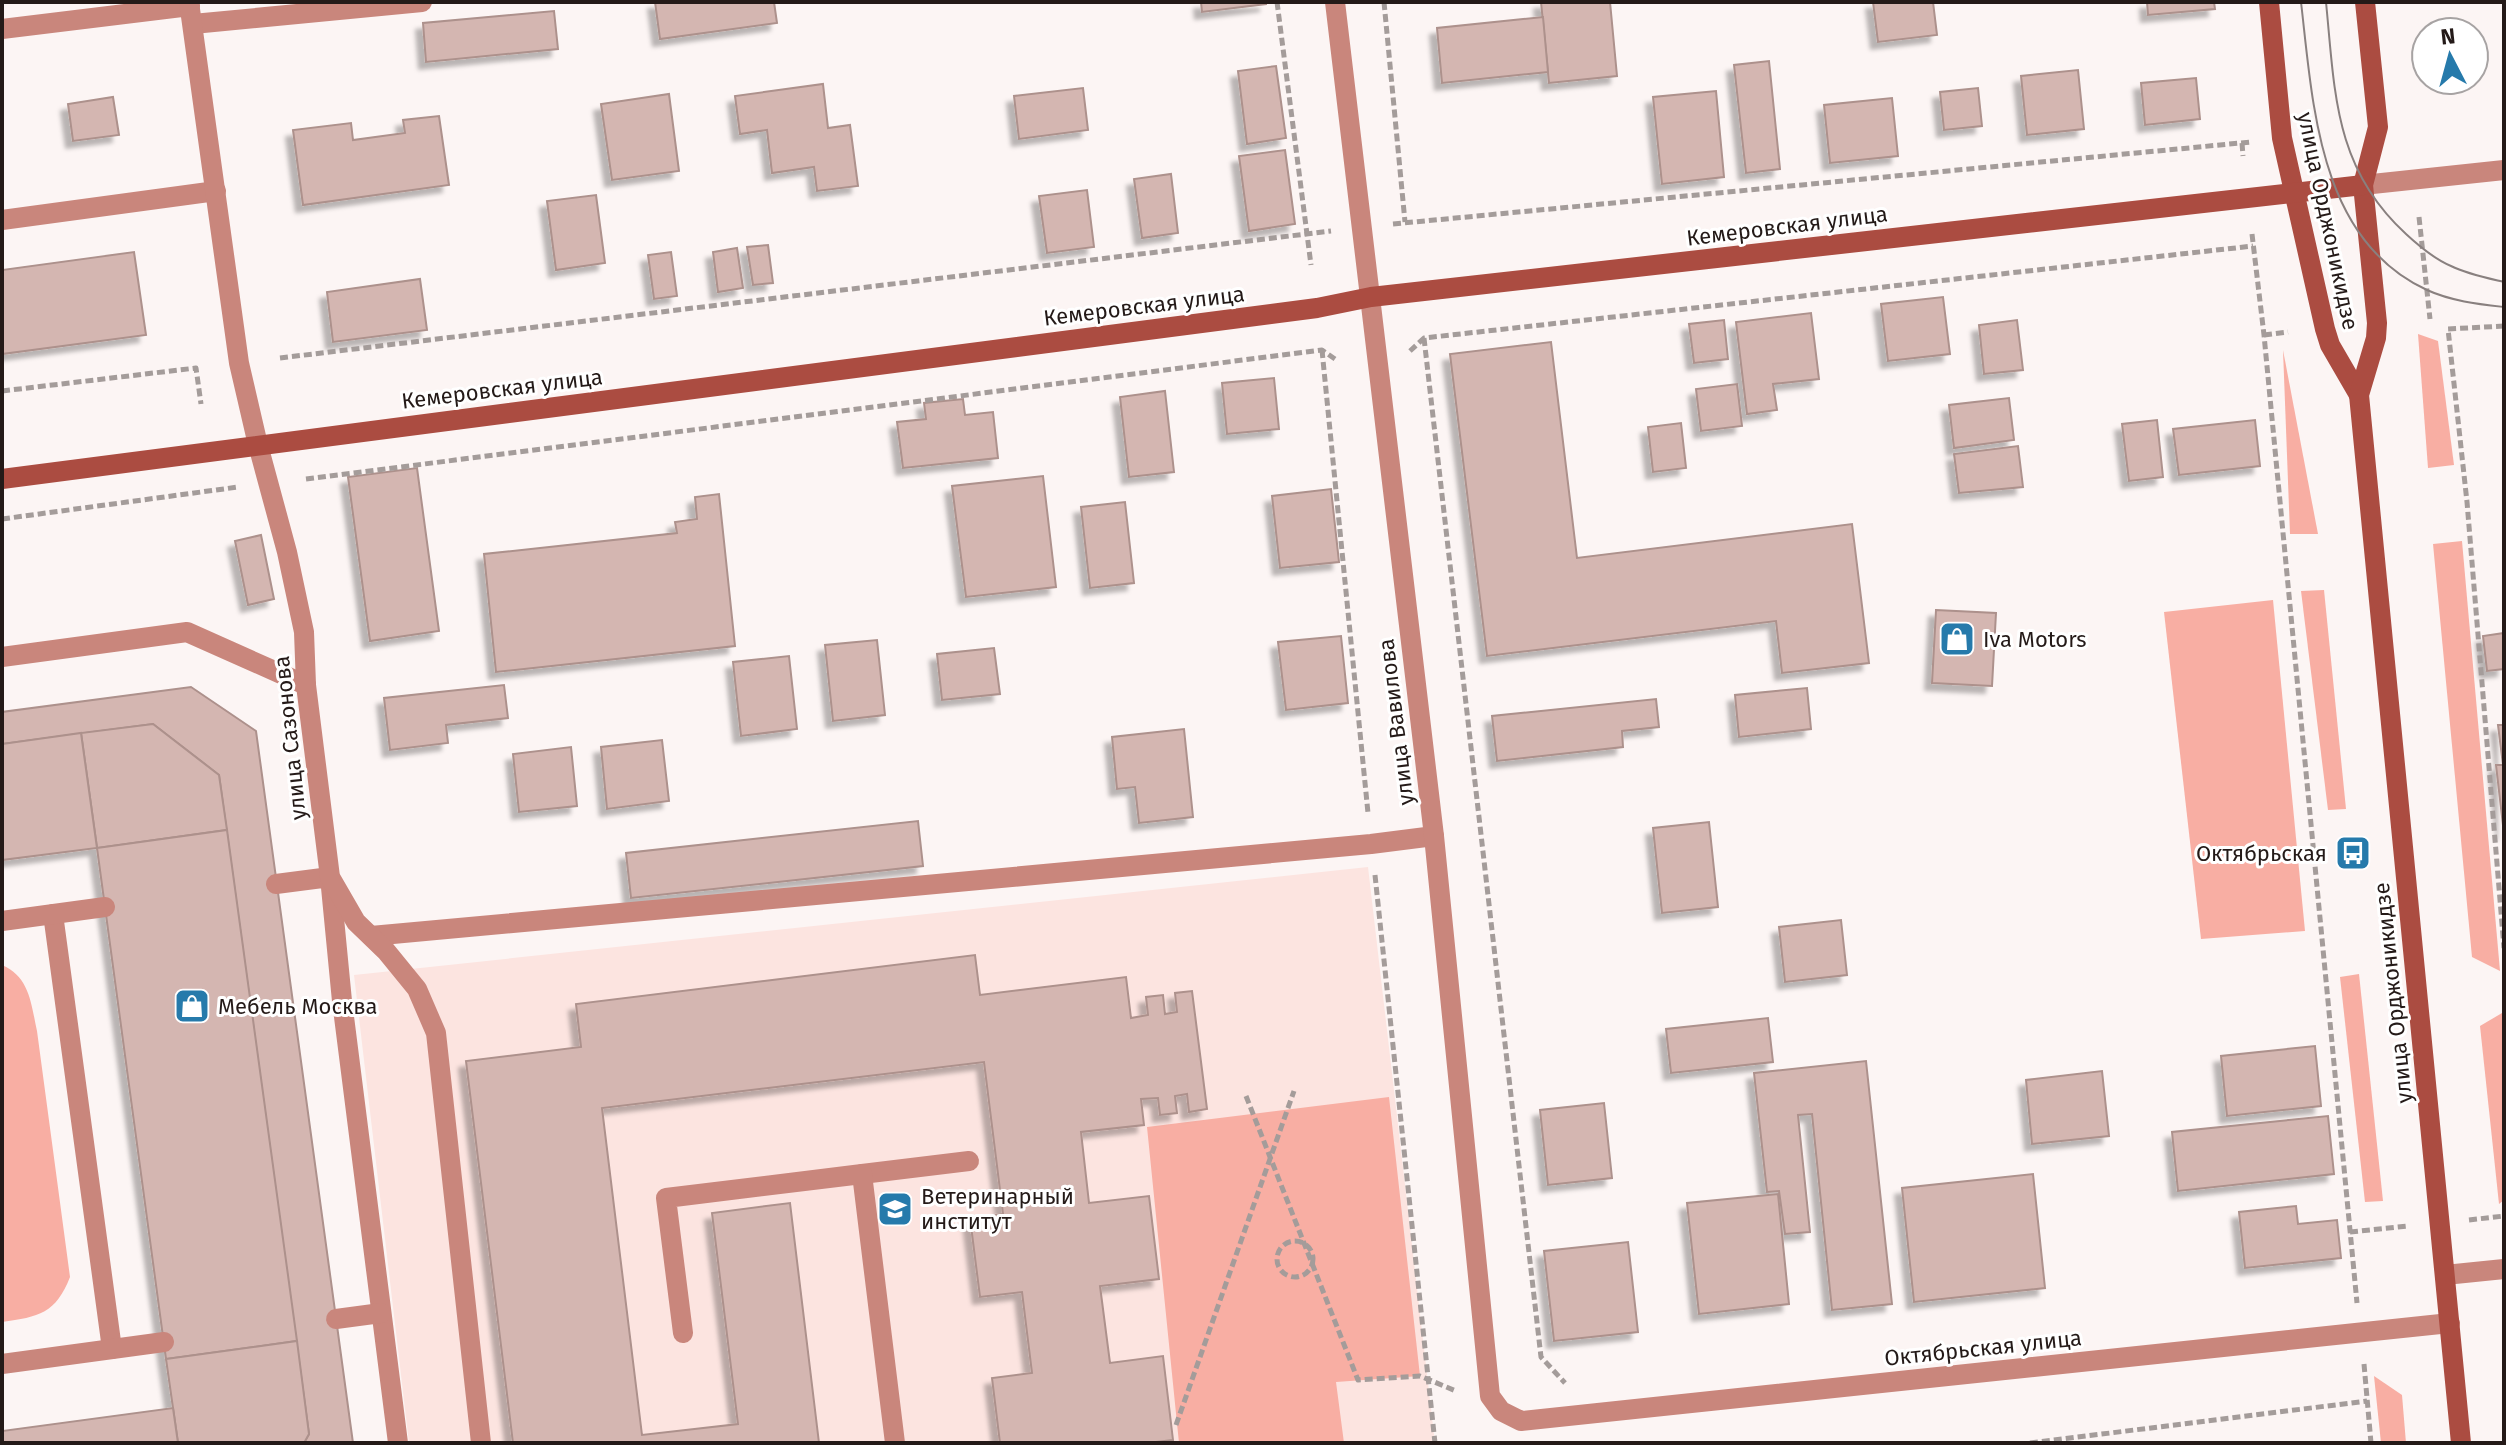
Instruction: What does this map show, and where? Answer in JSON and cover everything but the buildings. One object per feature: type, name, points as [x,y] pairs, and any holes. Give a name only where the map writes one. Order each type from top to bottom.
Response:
[{"type":"main road","name":"улица Орджоникидзе","points":[[2269,2],[2282,138],[2294,192],[2330,345],[2359,395]]},
{"type":"main road","name":"улица Орджоникидзе","points":[[2365,2],[2378,127],[2363,185],[2377,323],[2376,338],[2359,395],[2461,1443]]},
{"type":"main road","name":"Кемеровская улица","points":[[2,479],[1317,308],[1371,297],[2363,185]]},
{"type":"street","points":[[2,29],[191,11],[422,2]]},
{"type":"street","name":"улица Вавилова","points":[[1335,2],[1434,836],[1490,1396],[1501,1411]]},
{"type":"street","name":"улица Сазонова","points":[[191,11],[239,363],[304,632],[306,685],[330,877],[356,922],[417,989],[436,1033],[481,1443]]},
{"type":"street","points":[[2363,185],[2504,170]]},
{"type":"street","points":[[2,220],[216,191]]},
{"type":"street","points":[[2,657],[187,632],[306,685]]},
{"type":"street","points":[[371,936],[1434,836]]},
{"type":"street","points":[[276,884],[330,877],[342,1001],[398,1443]]},
{"type":"street","points":[[2,921],[105,907]]},
{"type":"street","points":[[53,914],[112,1349]]},
{"type":"street","points":[[683,1333],[666,1198],[969,1161]]},
{"type":"street","points":[[862,1174],[895,1443]]},
{"type":"street","points":[[2445,1275],[2504,1269]]},
{"type":"street","points":[[336,1319],[381,1313]]},
{"type":"street","name":"Октябрьская улица","points":[[1501,1411],[1521,1421],[2450,1323]]},
{"type":"street","points":[[2,1364],[164,1342]]},
{"type":"path","points":[[1277,2],[1311,265]]},
{"type":"path","points":[[1384,2],[1405,222]]},
{"type":"path","points":[[280,358],[1405,222],[2242,143],[2243,156]]},
{"type":"path","points":[[2419,217],[2430,319]]},
{"type":"path","points":[[2252,234],[2371,1443]]},
{"type":"path","points":[[1410,351],[1424,338],[2253,246]]},
{"type":"path","points":[[2504,326],[2448,329],[2467,502],[2504,948]]},
{"type":"path","points":[[2264,335],[2288,332]]},
{"type":"path","points":[[1424,338],[1541,1357],[1569,1387],[1610,1412]]},
{"type":"path","points":[[306,479],[1322,350],[1335,359]]},
{"type":"path","points":[[1322,350],[1435,1443]]},
{"type":"path","points":[[2,391],[196,368],[201,404]]},
{"type":"path","points":[[2,519],[238,487]]},
{"type":"path","points":[[1176,1425],[1294,1091]]},
{"type":"path","points":[[1246,1096],[1358,1380],[1420,1376],[1501,1411]]},
{"type":"path","points":[[1304,1242],[1290,1241],[1280,1249],[1277,1255],[1280,1269],[1291,1277],[1297,1277],[1304,1275],[1313,1265]]},
{"type":"path","points":[[2030,1443],[2367,1401]]},
{"type":"shaded area","points":[[2418,334],[2438,341],[2454,465],[2428,468]]},
{"type":"shaded area","points":[[2283,350],[2318,534],[2290,534]]},
{"type":"shaded area","points":[[2462,541],[2500,971],[2472,957],[2433,544]]},
{"type":"shaded area","points":[[2324,590],[2346,809],[2328,810],[2301,591]]},
{"type":"shaded area","points":[[2273,600],[2305,931],[2201,939],[2164,612]]},
{"type":"shaded area","name":"Ветеринарный институт","points":[[1368,867],[1435,1443],[409,1443],[354,975]]},
{"type":"shaded area","points":[[2,965],[24,984],[33,1011],[70,1277],[59,1299],[45,1311],[2,1322]]},
{"type":"shaded area","points":[[2359,974],[2383,1201],[2365,1202],[2340,977]]},
{"type":"shaded area","points":[[2502,1013],[2504,1200],[2499,1204],[2480,1026]]},
{"type":"shaded area","points":[[1389,1097],[1420,1376],[1336,1382],[1344,1443],[1179,1443],[1147,1127]]},
{"type":"shaded area","points":[[2374,1376],[2402,1395],[2406,1443],[2381,1443]]},
{"type":"tram line","points":[[2301,2],[2317,125],[2342,204],[2363,238],[2391,267],[2427,290],[2455,299],[2504,307]]},
{"type":"tram line","points":[[2326,2],[2342,127],[2364,183],[2382,209],[2421,248],[2464,271],[2504,282]]},
{"type":"place","name":"Iva Motors","points":[[1957,639]]},
{"type":"place","name":"Октябрьская","points":[[2353,853]]},
{"type":"place","name":"Мебель Москва","points":[[192,1006]]},
{"type":"place","name":"Ветеринарный институт","points":[[895,1209]]}]
